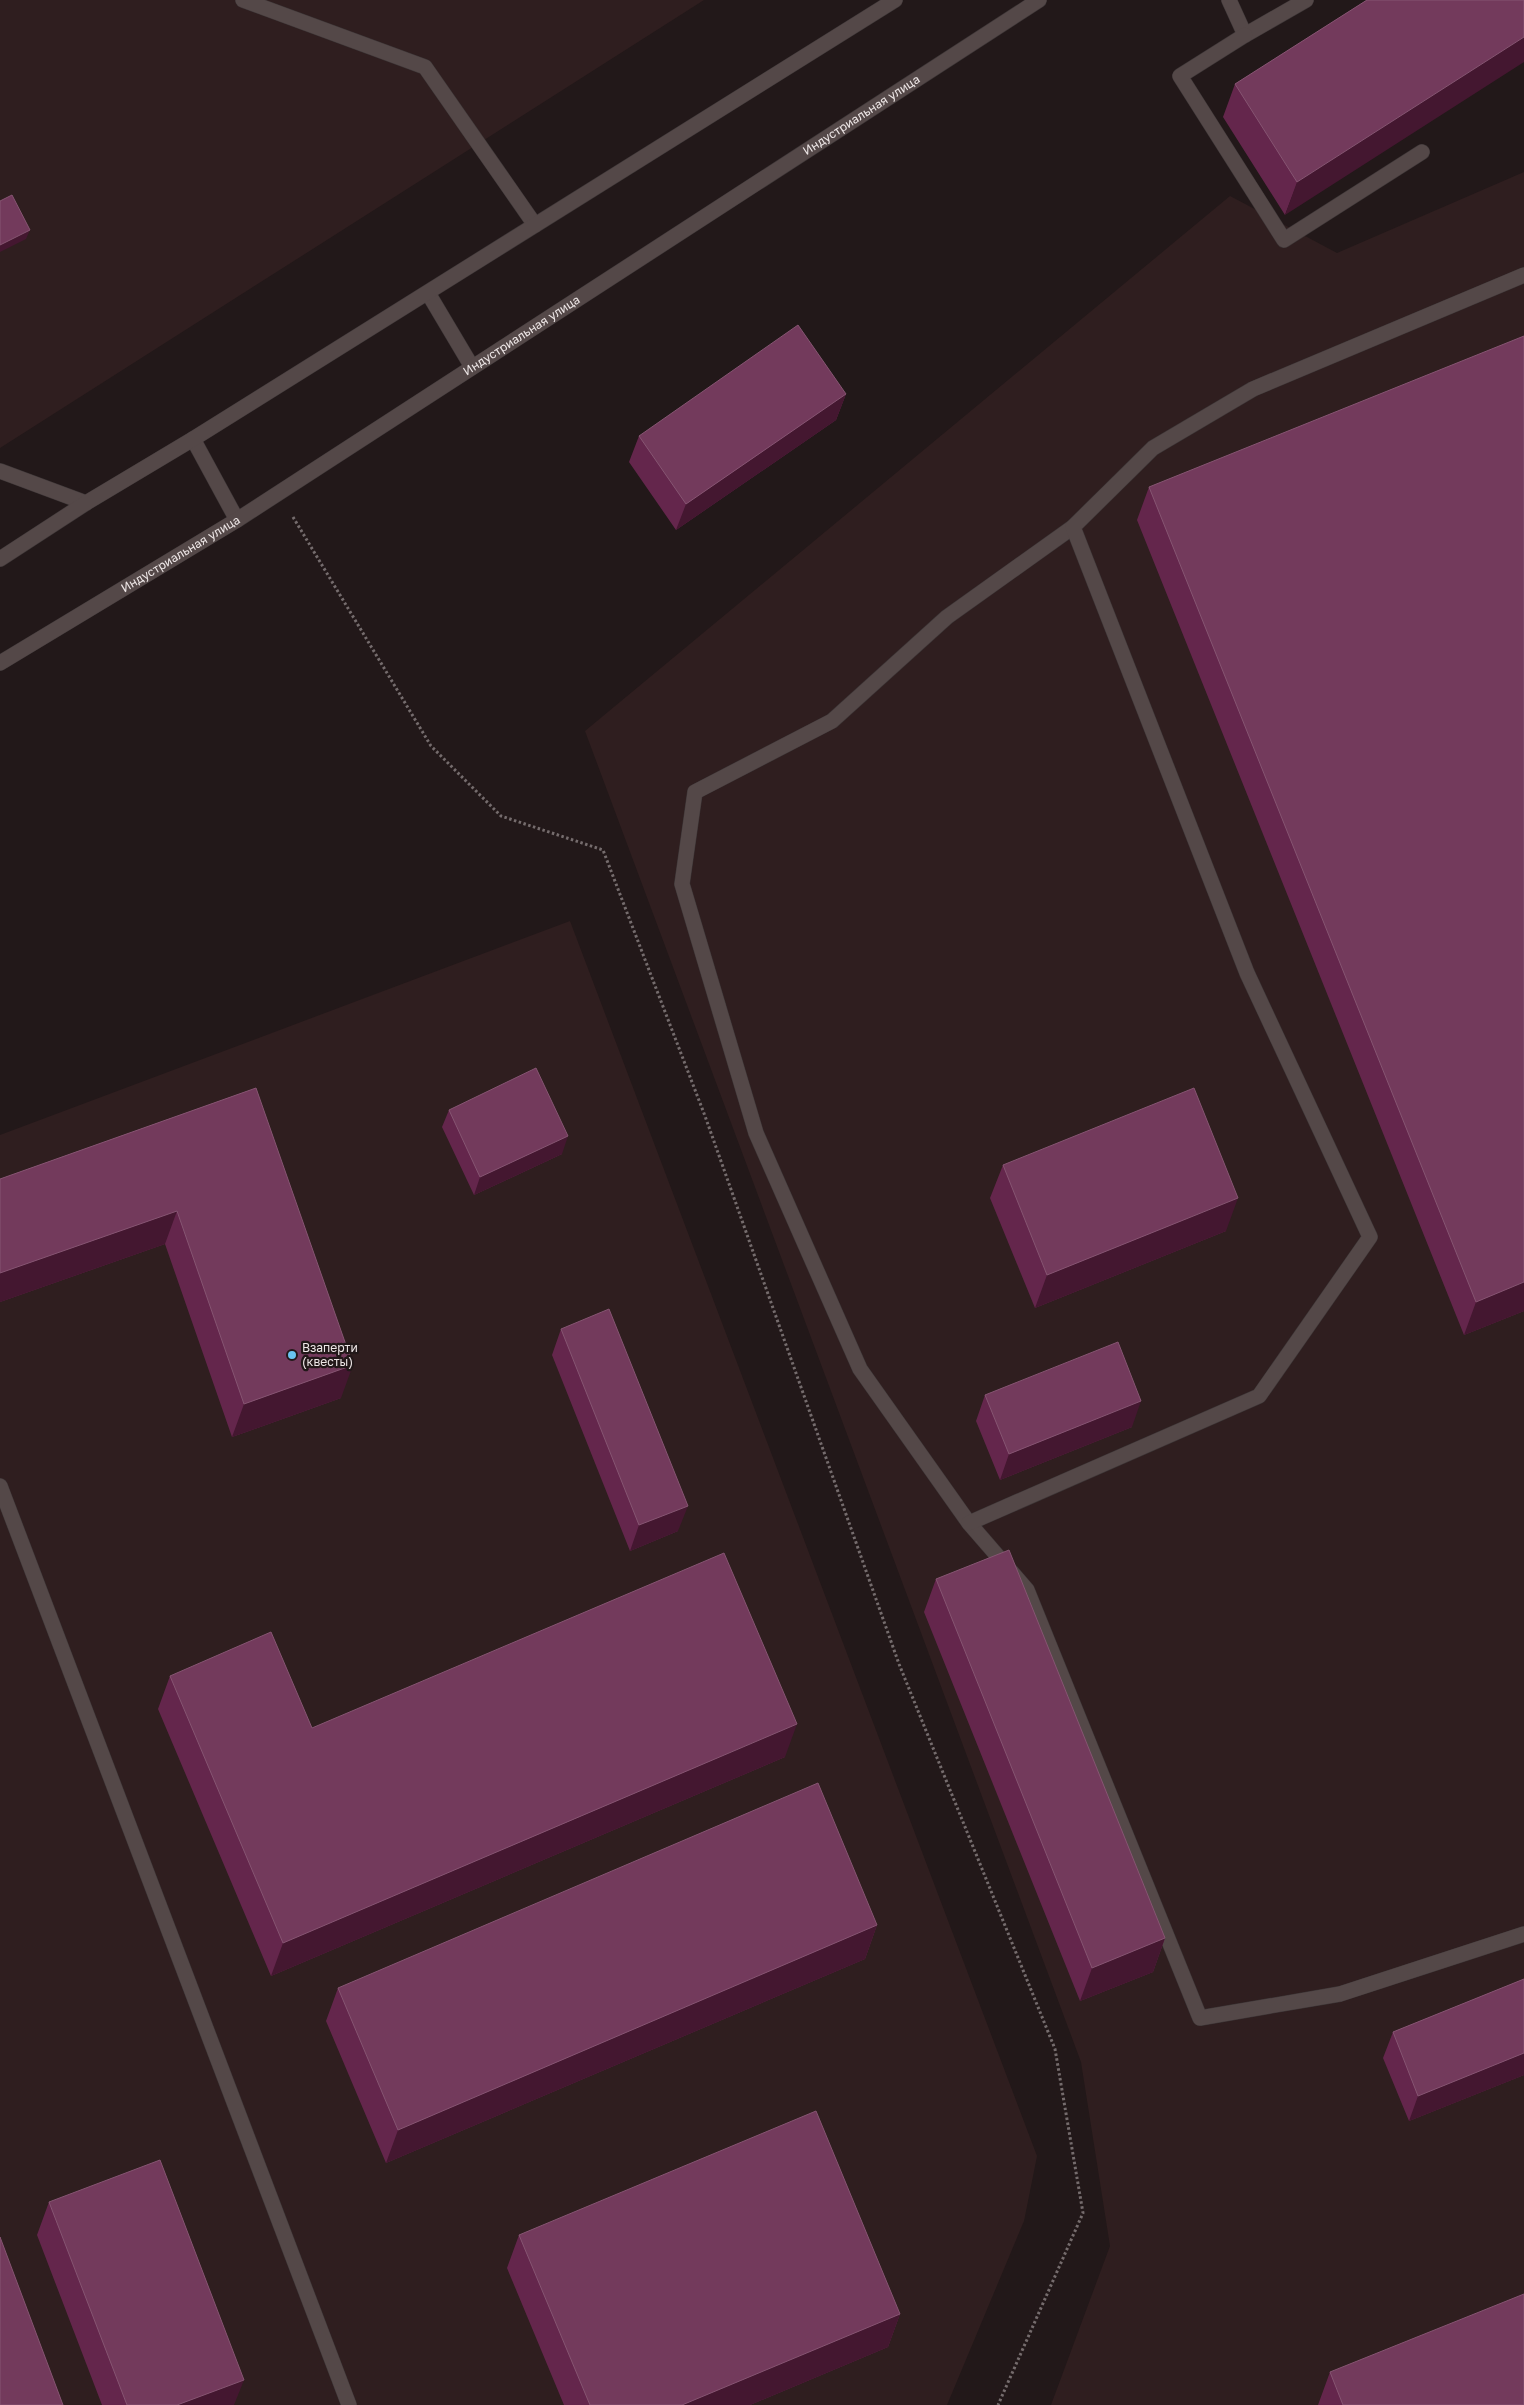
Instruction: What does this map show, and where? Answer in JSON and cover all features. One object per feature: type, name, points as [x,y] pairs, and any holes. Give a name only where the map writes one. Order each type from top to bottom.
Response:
[{"type":"street","points":[[243,0],[425,67],[536,225]]},
{"type":"street","points":[[0,559],[86,503],[193,439],[895,0]]},
{"type":"street","name":"Индустриальная улица","points":[[0,663],[237,520],[1039,0]]},
{"type":"street","points":[[1229,0],[1245,35]]},
{"type":"street","points":[[1306,0],[1245,35],[1180,76],[1284,240],[1422,152]]},
{"type":"street","points":[[1524,275],[1253,389],[1153,448],[1073,527],[947,616],[832,721],[695,792],[682,884],[756,1133],[860,1369],[969,1522],[1027,1590],[1200,2018],[1340,1994],[1524,1934]]},
{"type":"street","points":[[428,292],[472,367]]},
{"type":"street","points":[[193,439],[237,520]]},
{"type":"street","points":[[0,471],[86,503]]},
{"type":"street","points":[[969,1522],[1259,1396],[1370,1237],[1247,973],[1073,527]]},
{"type":"street","points":[[0,1486],[349,2405]]},
{"type":"path","points":[[279,492],[431,746],[501,816],[603,850],[705,1116],[899,1664],[1055,2049],[1083,2213],[998,2405]]},
{"type":"shaded area","points":[[0,0],[704,0],[0,448]]},
{"type":"shaded area","points":[[1524,172],[1524,2405],[1051,2405],[1110,2246],[1081,2062],[585,731],[1230,196],[1337,253]]},
{"type":"shaded area","points":[[570,921],[1037,2156],[1024,2221],[947,2405],[0,2405],[0,1135]]},
{"type":"building","points":[[1367,0],[1524,0],[1524,37],[1297,182],[1235,84]]},
{"type":"building","points":[[12,195],[30,230],[0,245],[0,201]]},
{"type":"building","points":[[798,325],[846,394],[686,504],[639,436]]},
{"type":"building","points":[[1524,336],[1524,1282],[1476,1302],[1149,487]]},
{"type":"building","points":[[536,1068],[568,1136],[480,1177],[449,1110]]},
{"type":"building","points":[[256,1088],[353,1365],[244,1404],[177,1211],[0,1273],[0,1179]]},
{"type":"building","points":[[1194,1088],[1238,1198],[1047,1275],[1003,1165]]},
{"type":"building","points":[[609,1309],[688,1506],[639,1525],[561,1329]]},
{"type":"building","points":[[1118,1342],[1141,1401],[1009,1454],[985,1395]]},
{"type":"building","points":[[1009,1550],[1165,1938],[1092,1968],[936,1579]]},
{"type":"building","points":[[724,1553],[797,1724],[283,1943],[170,1676],[271,1632],[312,1728]]},
{"type":"building","points":[[818,1783],[877,1925],[398,2130],[338,1988]]},
{"type":"building","points":[[1524,1979],[1524,2053],[1418,2096],[1393,2032]]},
{"type":"building","points":[[816,2111],[900,2314],[682,2405],[590,2405],[519,2235]]},
{"type":"building","points":[[160,2160],[244,2380],[177,2405],[127,2405],[49,2202]]},
{"type":"building","points":[[0,2237],[63,2405],[0,2405]]},
{"type":"building","points":[[1524,2294],[1524,2405],[1343,2405],[1330,2372]]},
{"type":"place","name":"Взаперти (квесты)","points":[[292,1355]]}]
